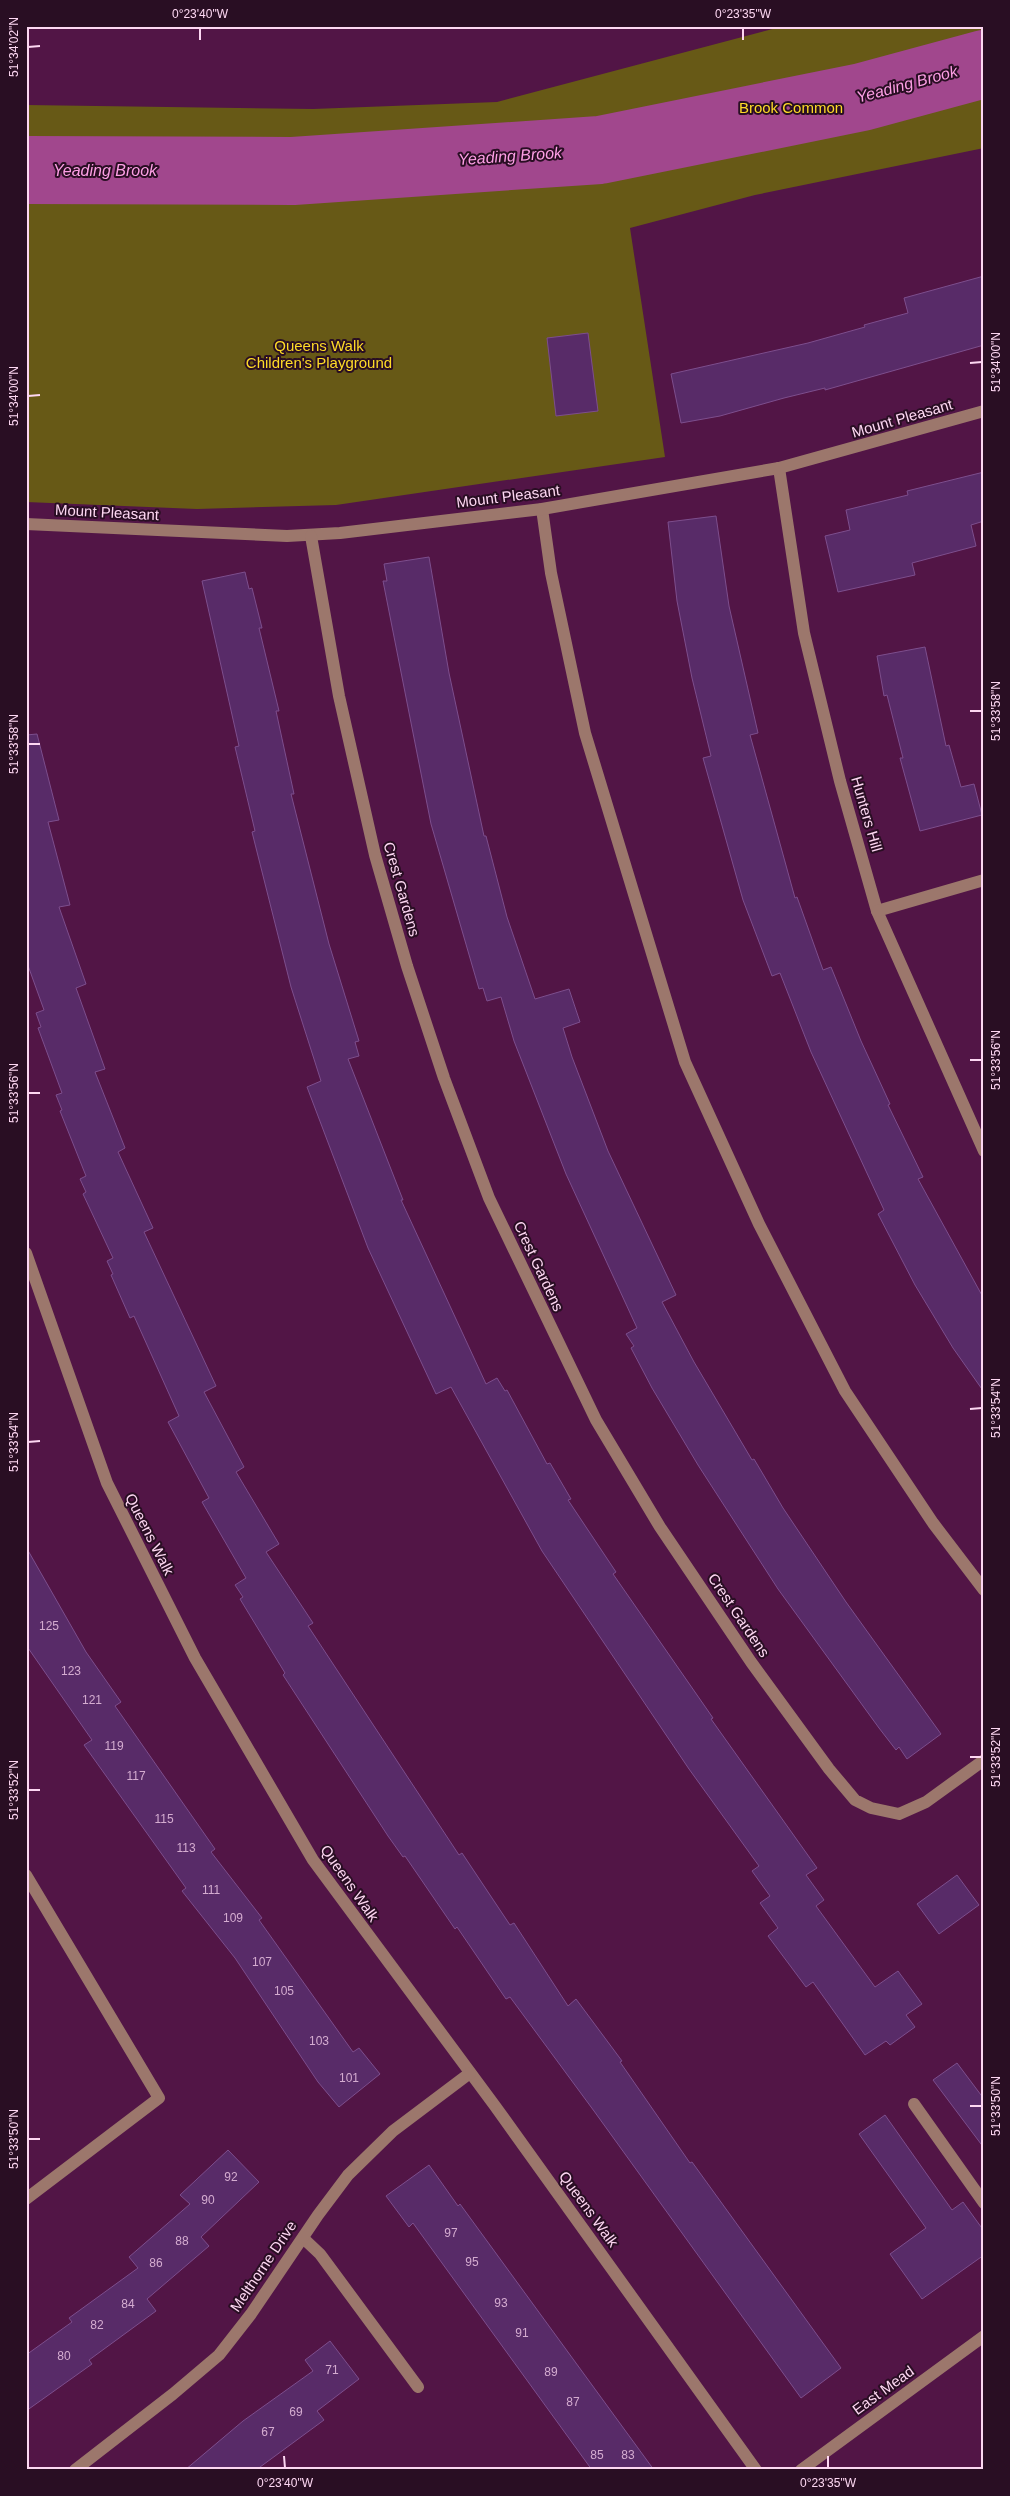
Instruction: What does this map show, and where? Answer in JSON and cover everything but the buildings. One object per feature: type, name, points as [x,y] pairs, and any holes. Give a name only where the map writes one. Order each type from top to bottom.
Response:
[{"type":"street","name":"Mount Pleasant","points":[[26,524],[311,536],[542,509],[779,468],[984,411]]},
{"type":"street","name":"Hunters Hill","points":[[779,468],[804,632],[840,781],[877,910],[984,1150]]},
{"type":"street","points":[[542,509],[551,573],[585,733],[685,1062],[759,1224],[846,1390],[933,1523],[984,1590]]},
{"type":"street","name":"Crest Gardens","points":[[311,536],[339,696],[375,855],[407,966],[444,1078],[490,1198],[596,1420],[660,1527],[751,1662],[829,1769],[856,1800],[871,1808],[899,1814],[926,1802],[984,1760]]},
{"type":"street","points":[[877,910],[984,880]]},
{"type":"street","name":"Queens Walk","points":[[26,1253],[107,1484],[195,1658],[313,1860],[470,2073],[756,2470]]},
{"type":"street","points":[[26,1875],[159,2098],[26,2199]]},
{"type":"street","name":"Melthorne Drive","points":[[75,2470],[173,2394],[219,2355],[252,2314],[348,2175],[393,2131],[470,2073]]},
{"type":"street","points":[[914,2104],[984,2203]]},
{"type":"street","points":[[303,2238],[320,2254],[418,2387]]},
{"type":"street","name":"East Mead","points":[[801,2470],[984,2336]]},
{"type":"green space","name":"Queens Walk Children's Playground","points":[[784,26],[984,26],[984,148],[755,195],[630,228],[665,457],[336,505],[197,509],[26,502],[26,105],[313,109],[497,102]]},
{"type":"waterway","name":"Yeading Brook","points":[[26,170],[293,171],[600,150],[862,97],[984,64]]},
{"type":"park label","name":"Brook Common","points":[[791,107]]}]
